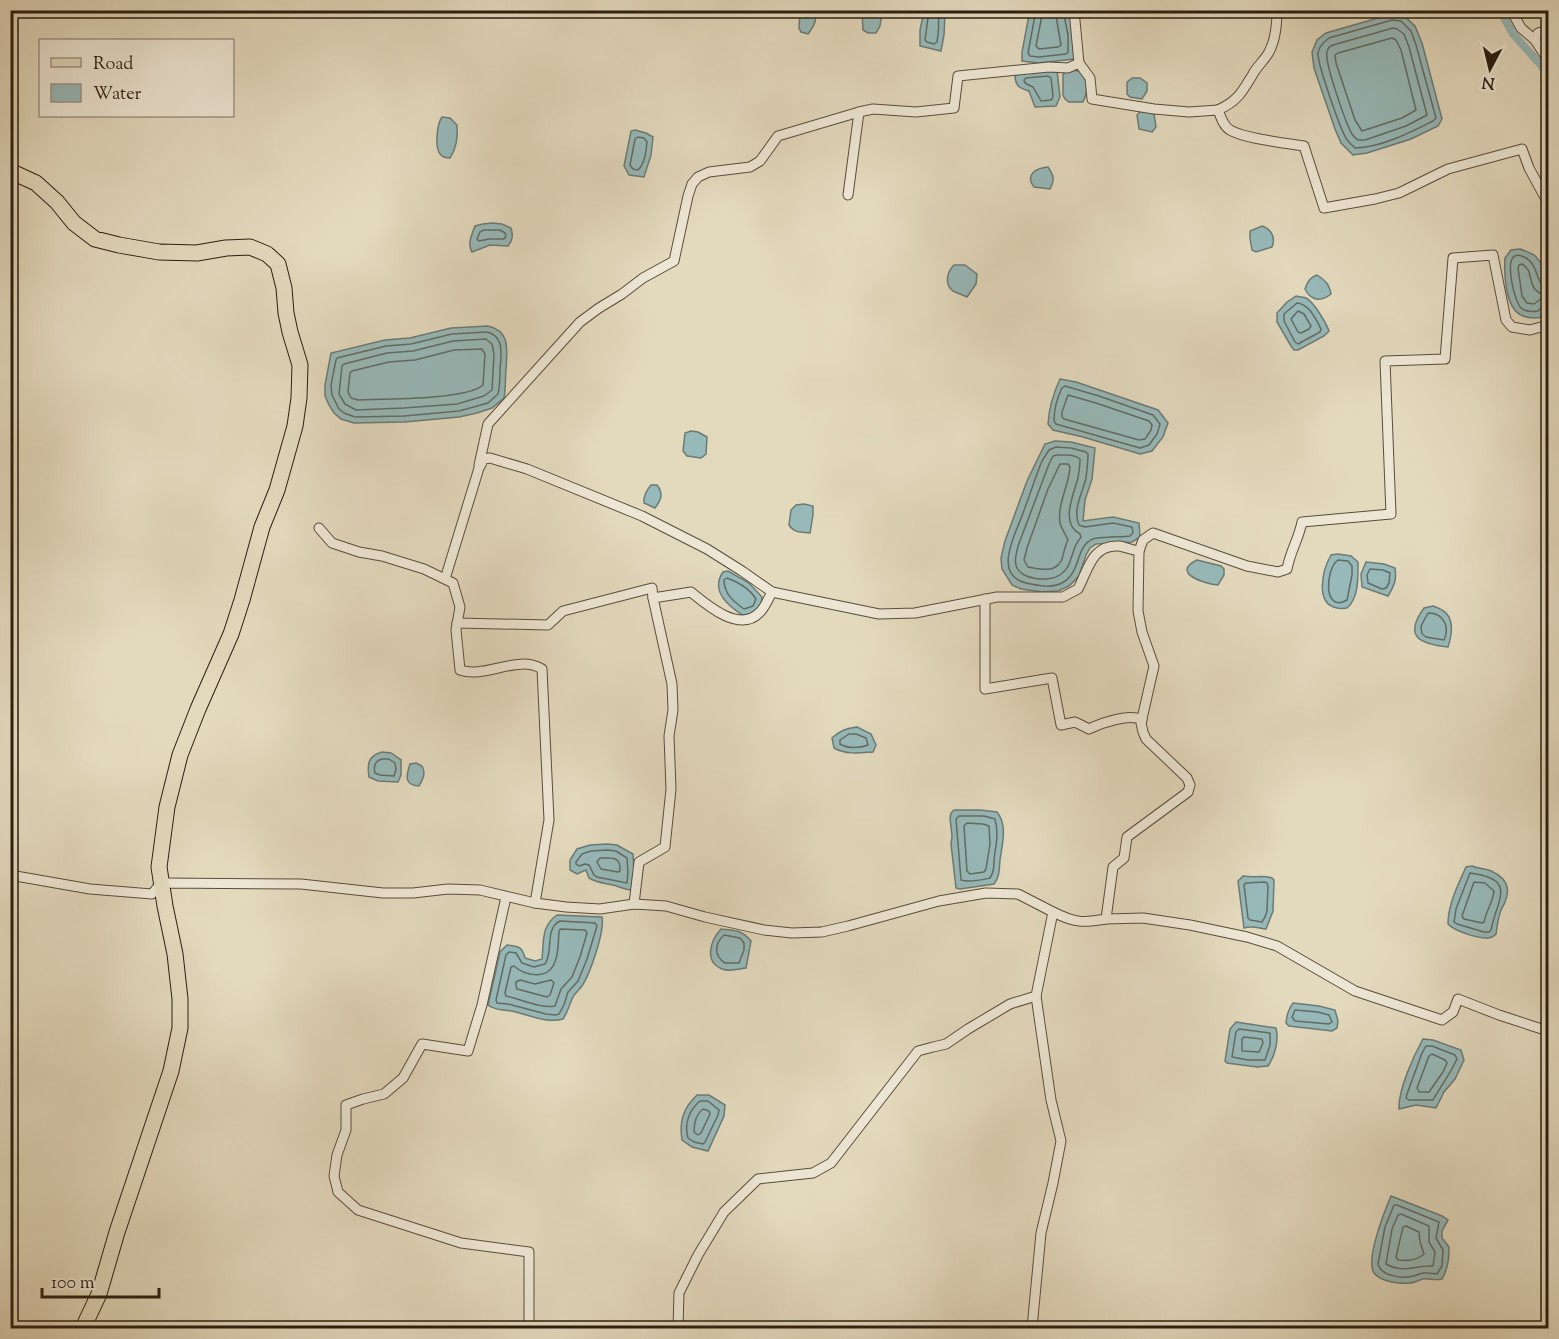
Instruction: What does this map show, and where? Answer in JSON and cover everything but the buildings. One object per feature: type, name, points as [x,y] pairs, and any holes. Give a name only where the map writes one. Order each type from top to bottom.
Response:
[{"type":"main road","points":[[10,171],[36,183],[57,202],[74,223],[95,239],[159,252],[197,253],[226,248],[250,248],[267,254],[278,264],[290,332],[300,365],[295,426],[277,490],[262,526],[231,634],[180,755],[167,807],[159,867],[175,954],[180,999],[180,1028],[168,1081],[117,1232],[99,1294],[83,1329]]},
{"type":"street","points":[[1074,10],[1079,63],[1090,78],[1092,99],[1189,112],[1218,110],[1230,105],[1239,97],[1269,52],[1277,27],[1277,10]]},
{"type":"street","points":[[1511,10],[1521,28],[1535,40],[1548,60]]},
{"type":"street","points":[[1535,40],[1538,33],[1548,30]]},
{"type":"street","points":[[445,579],[479,468],[488,424],[580,322],[643,278],[674,261],[688,196],[692,184],[698,177],[709,172],[750,167],[760,161],[778,136],[859,112],[873,110],[916,112],[954,108],[958,76],[1049,67],[1068,68],[1079,63]]},
{"type":"street","points":[[1218,110],[1222,121],[1230,130],[1252,137],[1304,146],[1324,208],[1399,194],[1448,169],[1522,149],[1528,168],[1548,203]]},
{"type":"street","points":[[848,195],[859,112]]},
{"type":"street","points":[[1106,919],[1113,867],[1124,858],[1127,837],[1188,792],[1190,785],[1187,778],[1146,739],[1143,732],[1142,720],[1154,666],[1142,632],[1138,611],[1138,551],[1143,540],[1154,533],[1246,566],[1278,572],[1287,569],[1289,556],[1302,522],[1391,514],[1385,361],[1445,359],[1453,258],[1493,255],[1506,320],[1512,327],[1530,330],[1548,325]]},
{"type":"street","points":[[479,468],[484,459],[490,458],[528,469],[642,516],[707,549],[772,592],[879,614],[915,613],[997,597],[1063,597],[1078,589],[1093,555],[1117,546],[1138,551]]},
{"type":"street","points":[[319,528],[332,543],[424,569],[453,583],[460,607],[456,630],[460,670],[466,672],[535,664],[542,669],[549,820],[535,903]]},
{"type":"street","points":[[457,623],[548,625],[563,611],[652,588],[672,684],[673,710],[669,736],[671,789],[665,847],[639,862],[634,904]]},
{"type":"street","points":[[654,598],[691,592],[717,612],[741,620],[755,617],[761,612],[772,592]]},
{"type":"street","points":[[985,599],[985,689],[1052,678],[1060,725],[1076,722],[1089,729],[1105,722],[1126,718],[1142,720]]},
{"type":"street","points":[[10,875],[90,889],[152,894],[161,883],[301,884],[383,893],[413,893],[448,889],[480,890],[566,908],[600,909],[634,904],[666,906],[705,917],[792,933],[822,932],[939,901],[986,893],[1018,894],[1065,918],[1085,922],[1143,918],[1247,937],[1277,946],[1355,992],[1442,1020],[1453,1012],[1458,999],[1548,1031]]},
{"type":"street","points":[[506,897],[482,1005],[468,1051],[422,1044],[403,1078],[384,1094],[346,1106],[346,1130],[337,1155],[333,1176],[338,1192],[358,1210],[460,1244],[529,1252],[529,1329]]},
{"type":"street","points":[[1032,1329],[1041,1233],[1061,1141],[1050,1100],[1036,996],[1053,912]]},
{"type":"street","points":[[678,1329],[679,1293],[698,1255],[724,1212],[758,1179],[813,1173],[831,1163],[918,1051],[946,1044],[1010,1004],[1036,996]]},
{"type":"water","points":[[800,11],[815,11],[816,18],[808,34],[801,32],[799,28]]},
{"type":"water","points":[[862,11],[882,11],[880,26],[876,33],[863,30]]},
{"type":"water","points":[[924,11],[937,11],[945,14],[941,51],[920,46],[920,30]]},
{"type":"water","points":[[1031,11],[1069,11],[1075,40],[1074,59],[1039,63],[1022,61]]},
{"type":"water","points":[[1392,14],[1403,15],[1415,26],[1422,43],[1442,119],[1438,126],[1411,139],[1353,155],[1341,143],[1335,129],[1314,68],[1312,52],[1317,40],[1326,33]]},
{"type":"water","points":[[1057,70],[1060,97],[1056,106],[1035,107],[1029,91],[1019,87],[1015,77],[1018,72]]},
{"type":"water","points":[[1073,70],[1082,72],[1086,83],[1083,102],[1069,102],[1063,95],[1063,74]]},
{"type":"water","points":[[1132,78],[1140,78],[1147,83],[1147,91],[1142,99],[1130,97],[1127,94],[1127,82]]},
{"type":"water","points":[[1145,111],[1154,114],[1156,127],[1152,132],[1139,129],[1137,115]]},
{"type":"water","points":[[442,117],[450,118],[457,125],[456,142],[450,158],[442,156],[438,148],[438,131]]},
{"type":"water","points":[[635,130],[653,137],[651,155],[644,177],[629,175],[624,166],[631,131]]},
{"type":"water","points":[[1048,167],[1053,178],[1050,189],[1034,187],[1030,179],[1031,175],[1036,170]]},
{"type":"water","points":[[492,223],[511,228],[510,244],[508,246],[490,245],[472,252],[470,242],[475,226]]},
{"type":"water","points":[[1262,226],[1272,234],[1273,243],[1272,247],[1256,252],[1252,250],[1250,231]]},
{"type":"water","points":[[1520,249],[1534,255],[1543,268],[1547,294],[1544,317],[1529,318],[1521,315],[1509,298],[1505,281],[1505,258],[1511,250]]},
{"type":"water","points":[[954,265],[965,265],[977,274],[976,284],[967,297],[953,291],[948,285],[948,274]]},
{"type":"water","points":[[1317,275],[1327,283],[1331,294],[1320,299],[1310,296],[1305,289],[1309,280]]},
{"type":"water","points":[[1296,296],[1306,298],[1313,304],[1329,331],[1324,336],[1294,350],[1277,322],[1277,313]]},
{"type":"water","points":[[488,326],[501,332],[507,349],[504,398],[492,408],[459,417],[404,422],[354,423],[341,419],[329,405],[325,396],[325,385],[331,353],[451,328]]},
{"type":"water","points":[[1060,379],[1076,382],[1158,410],[1168,423],[1163,437],[1152,451],[1140,454],[1053,430],[1048,424],[1052,401]]},
{"type":"water","points":[[691,431],[707,437],[706,454],[701,458],[687,456],[683,451],[685,433]]},
{"type":"water","points":[[1055,441],[1095,448],[1092,479],[1085,500],[1083,521],[1113,517],[1139,523],[1140,537],[1132,542],[1096,544],[1086,555],[1079,576],[1069,586],[1058,591],[1042,592],[1021,589],[1012,585],[1002,569],[1001,558],[1027,481],[1045,444]]},
{"type":"water","points":[[651,485],[657,485],[661,494],[655,508],[644,503],[645,494]]},
{"type":"water","points":[[796,505],[813,506],[810,533],[795,531],[789,525],[791,510]]},
{"type":"water","points":[[1331,555],[1351,556],[1358,562],[1356,593],[1347,608],[1330,605],[1323,593],[1323,577],[1328,561]]},
{"type":"water","points":[[1197,560],[1221,566],[1224,569],[1224,575],[1218,585],[1199,580],[1188,573],[1187,569]]},
{"type":"water","points":[[1366,562],[1395,568],[1396,576],[1388,596],[1362,587],[1361,574]]},
{"type":"water","points":[[728,571],[749,583],[762,597],[761,606],[751,615],[744,616],[732,608],[720,592],[720,579],[723,572]]},
{"type":"water","points":[[1433,606],[1446,613],[1451,622],[1448,647],[1429,644],[1418,637],[1415,632],[1418,618],[1424,608]]},
{"type":"water","points":[[857,727],[871,734],[876,745],[873,752],[848,753],[834,748],[832,738],[843,730]]},
{"type":"water","points":[[382,752],[391,753],[401,760],[401,775],[398,782],[378,781],[369,777],[368,768],[371,758]]},
{"type":"water","points":[[416,763],[422,766],[424,771],[419,786],[411,784],[407,779],[410,764]]},
{"type":"water","points":[[954,810],[997,812],[1000,817],[1003,842],[999,873],[994,884],[956,888],[950,818]]},
{"type":"water","points":[[590,845],[617,845],[633,854],[632,890],[595,881],[589,878],[586,870],[577,874],[570,870],[570,860],[577,849]]},
{"type":"water","points":[[1466,867],[1489,870],[1506,883],[1508,893],[1500,913],[1496,934],[1492,937],[1482,938],[1469,935],[1448,924],[1457,888]]},
{"type":"water","points":[[1243,876],[1269,877],[1274,880],[1273,911],[1266,929],[1244,928],[1238,881]]},
{"type":"water","points":[[557,915],[602,917],[601,932],[593,963],[563,1019],[544,1019],[496,1009],[488,1005],[500,952],[507,945],[514,946],[523,951],[525,958],[535,961],[542,959],[546,929]]},
{"type":"water","points":[[721,929],[738,931],[751,941],[746,968],[725,970],[712,961],[712,944]]},
{"type":"water","points":[[1293,1003],[1335,1010],[1337,1028],[1332,1031],[1289,1026],[1286,1023],[1287,1017]]},
{"type":"water","points":[[1236,1022],[1276,1028],[1276,1048],[1268,1066],[1257,1067],[1225,1061],[1230,1029]]},
{"type":"water","points":[[1423,1039],[1433,1040],[1461,1050],[1464,1060],[1436,1108],[1416,1105],[1399,1109],[1404,1083]]},
{"type":"water","points":[[697,1095],[709,1095],[725,1105],[724,1116],[708,1151],[692,1147],[682,1140],[683,1116],[688,1105]]},
{"type":"water","points":[[1391,1196],[1448,1220],[1442,1231],[1442,1238],[1449,1247],[1448,1263],[1442,1279],[1423,1279],[1412,1283],[1401,1283],[1391,1282],[1374,1273],[1372,1257],[1374,1247]]},
{"type":"waterway","points":[[1500,10],[1513,34],[1548,76]]}]
